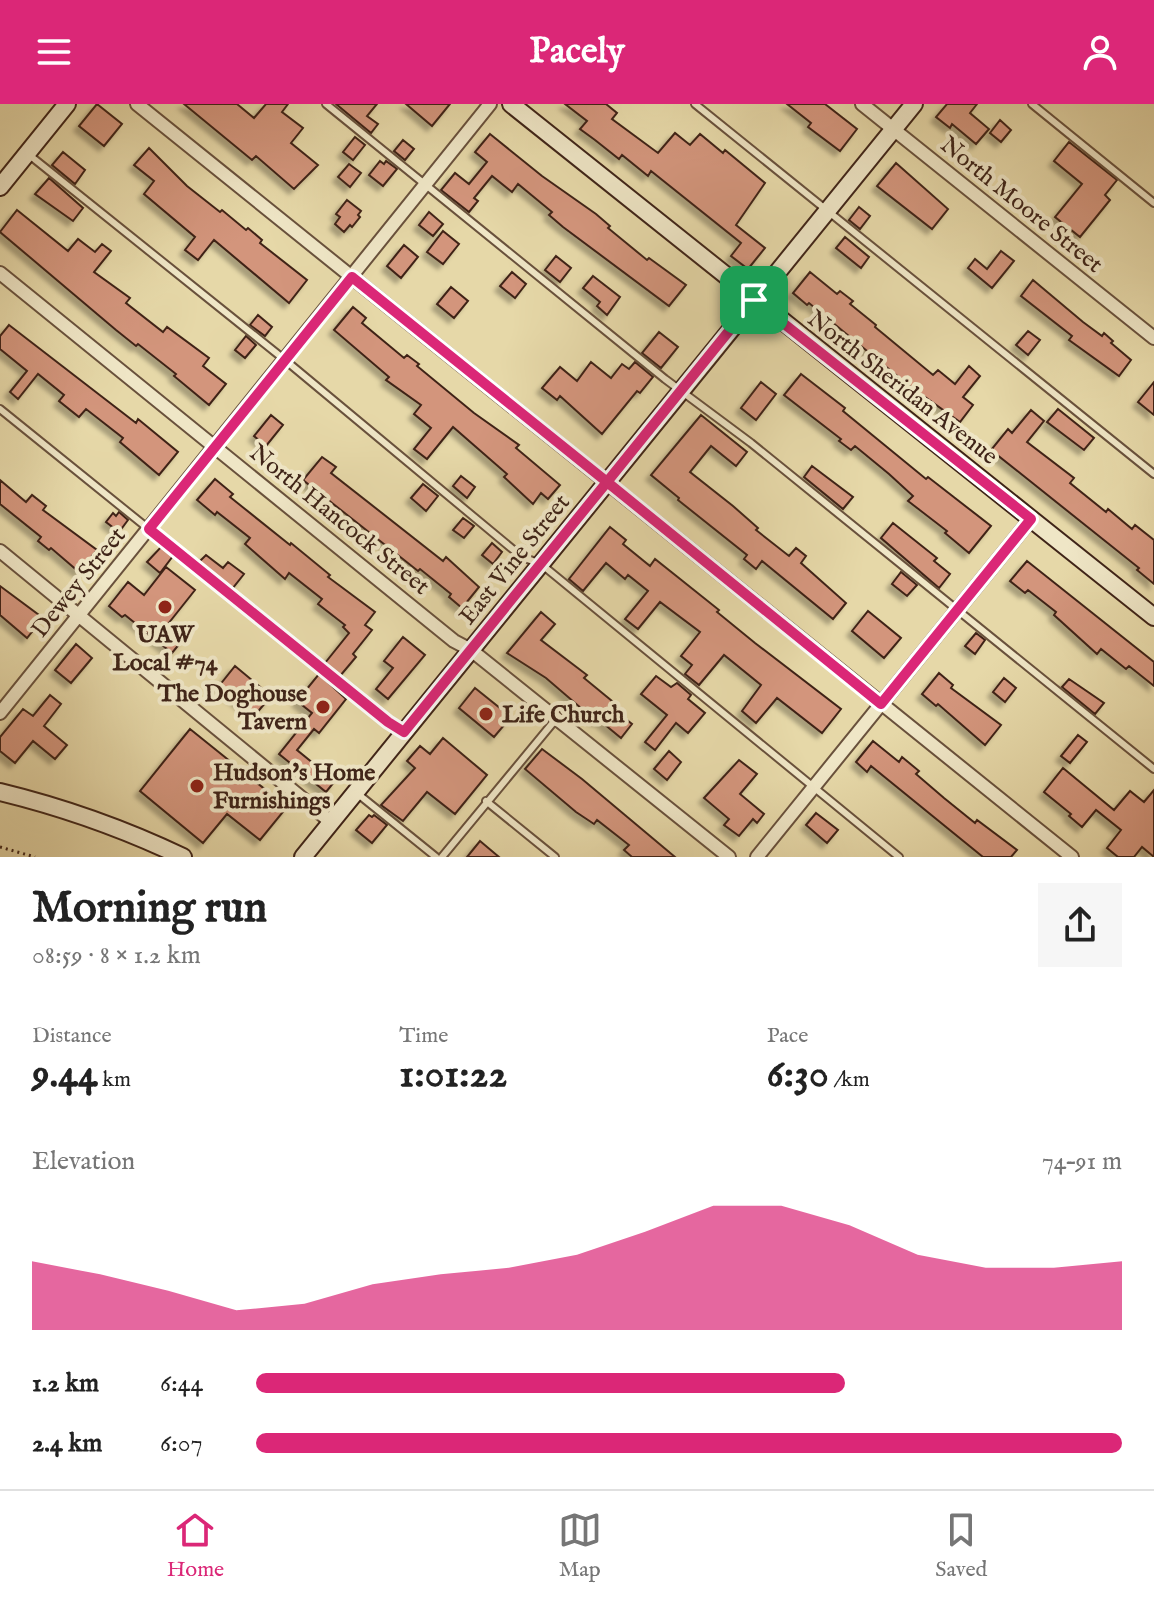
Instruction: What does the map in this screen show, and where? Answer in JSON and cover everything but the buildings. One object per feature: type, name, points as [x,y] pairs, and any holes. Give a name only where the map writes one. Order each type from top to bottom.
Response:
[{"type":"street","points":[[0,187],[67,104]]},
{"type":"street","points":[[137,104],[1072,857]]},
{"type":"street","name":"Dewey Street","points":[[0,713],[5,698],[79,615],[490,104]]},
{"type":"street","name":"North Sheridan Avenue","points":[[511,104],[1154,617]]},
{"type":"street","name":"North Moore Street","points":[[862,104],[1154,338]]},
{"type":"street","name":"East Vine Street","points":[[303,857],[914,104]]},
{"type":"street","name":"North Hancock Street","points":[[0,273],[454,641],[471,650],[729,857]]},
{"type":"street","points":[[757,857],[1031,519]]},
{"type":"street","points":[[0,551],[331,822]]},
{"type":"street","points":[[0,792],[63,807],[183,857]]},
{"type":"lane","points":[[326,104],[1154,769]]},
{"type":"lane","points":[[695,104],[1154,474]]},
{"type":"lane","points":[[1032,104],[1154,203]]},
{"type":"lane","points":[[27,153],[285,360],[522,557],[541,564],[899,857]]},
{"type":"lane","points":[[0,409],[404,732]]},
{"type":"lane","points":[[356,792],[439,857],[556,719]]},
{"type":"lane","points":[[486,801],[555,857]]},
{"type":"path","points":[[0,847],[35,857]]},
{"type":"place","name":"UAW Local #74","points":[[165,607]]},
{"type":"place","name":"The Doghouse Tavern","points":[[323,707]]},
{"type":"place","name":"Life Church","points":[[486,714]]},
{"type":"place","name":"Hudson's Home Furnishings","points":[[197,786]]},
{"type":"route","points":[[754,300],[607,482],[352,277],[149,529],[404,732],[607,482],[881,704],[1031,519],[754,300]]}]
